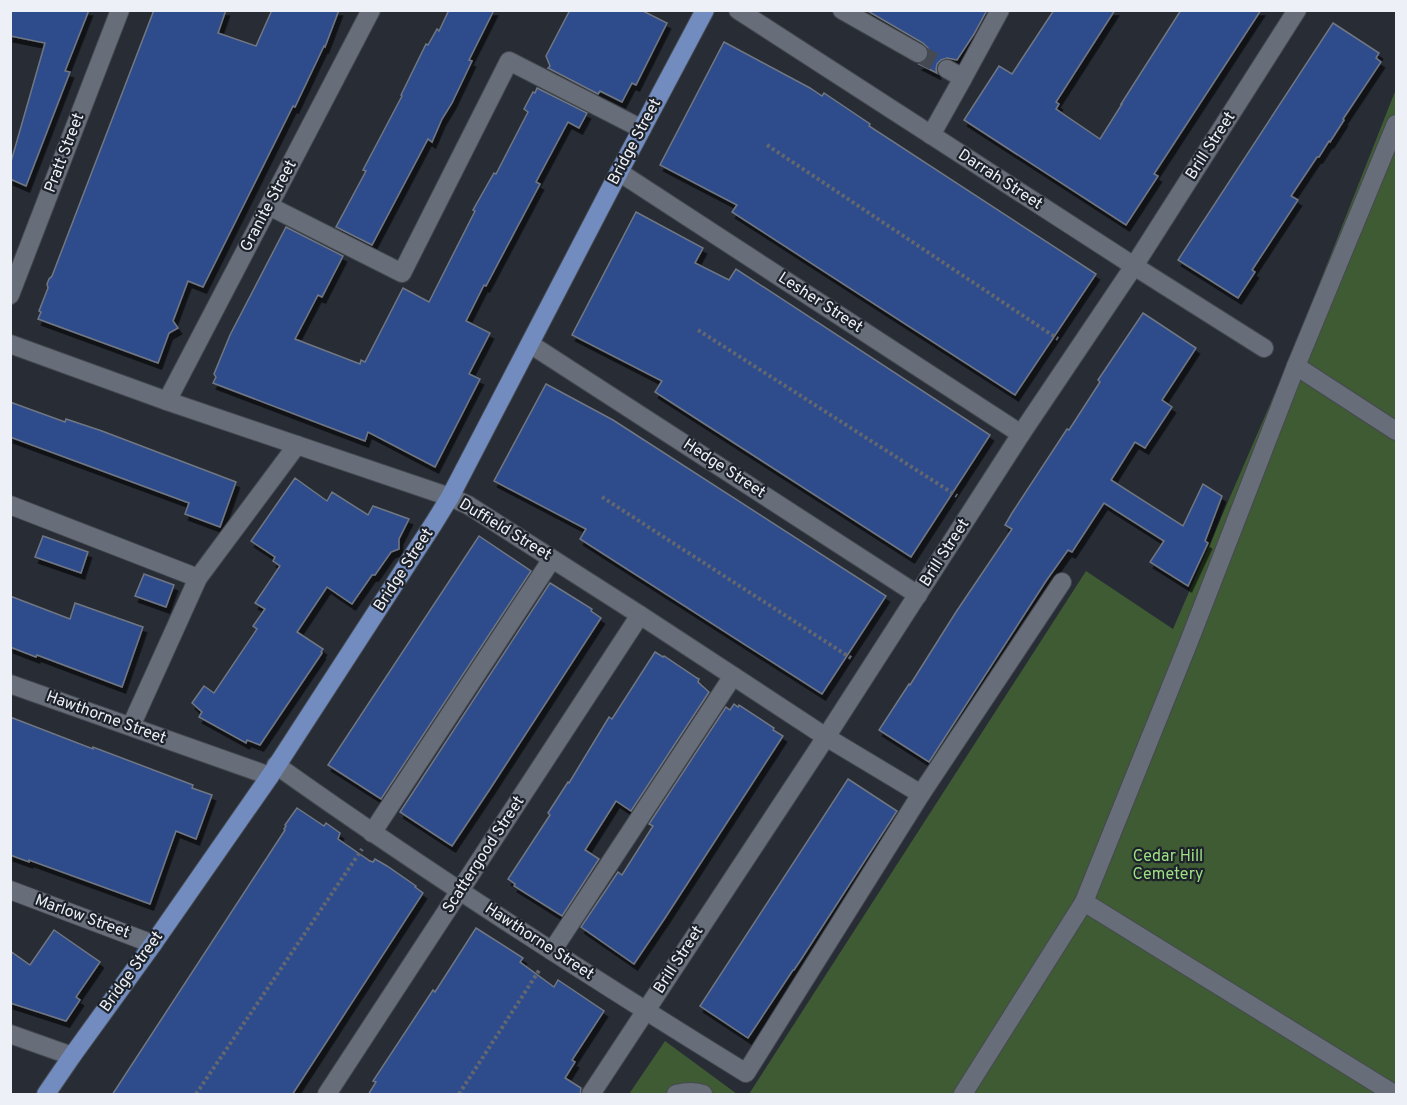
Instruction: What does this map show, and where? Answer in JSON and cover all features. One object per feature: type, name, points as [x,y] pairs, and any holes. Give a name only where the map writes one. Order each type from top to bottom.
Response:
[{"type":"main road","name":"Bridge Street","points":[[46,1095],[273,771],[430,530],[450,497],[705,10]]},
{"type":"street","name":"Pratt Street","points":[[10,295],[120,10]]},
{"type":"street","name":"Granite Street","points":[[168,400],[371,10]]},
{"type":"street","name":"Darrah Street","points":[[738,10],[1264,348]]},
{"type":"street","points":[[842,10],[918,53]]},
{"type":"street","points":[[931,135],[955,74],[1000,10]]},
{"type":"street","name":"Brill Street","points":[[591,1095],[1021,434],[1134,266],[1298,10]]},
{"type":"street","points":[[269,206],[402,273],[509,62],[642,129]]},
{"type":"street","points":[[963,1095],[1084,902],[1190,639],[1296,366],[1396,124]]},
{"type":"street","name":"Lesher Street","points":[[619,172],[1021,434]]},
{"type":"street","name":"Duffield Street","points":[[10,344],[468,505],[826,737],[921,794]]},
{"type":"street","name":"Hedge Street","points":[[530,344],[918,595]]},
{"type":"street","points":[[1296,366],[1396,431]]},
{"type":"street","points":[[131,726],[198,578],[297,445]]},
{"type":"street","points":[[10,505],[198,578]]},
{"type":"street","points":[[372,833],[552,559]]},
{"type":"street","points":[[921,794],[1062,582]]},
{"type":"street","name":"Scattergood Street","points":[[327,1095],[640,615]]},
{"type":"street","points":[[552,951],[733,676]]},
{"type":"street","name":"Hawthorne Street","points":[[10,684],[131,726],[273,771],[746,1074],[921,794]]},
{"type":"street","name":"Marlow Street","points":[[10,890],[153,944]]},
{"type":"street","points":[[1084,902],[1391,1090]]},
{"type":"street","points":[[10,1034],[72,1056]]},
{"type":"street","points":[[676,1095],[684,1092],[704,1095]]},
{"type":"path","points":[[767,145],[1077,352]]},
{"type":"path","points":[[698,330],[974,507]]},
{"type":"path","points":[[602,497],[869,669]]},
{"type":"path","points":[[196,1095],[372,833]]},
{"type":"path","points":[[459,1095],[552,951]]},
{"type":"green space","name":"Cedar Hill Cemetery","points":[[1396,89],[1396,1094],[749,1094],[1086,571],[1173,629],[1290,358]]},
{"type":"green space","points":[[665,1041],[737,1094],[629,1094]]},
{"type":"building","points":[[10,10],[89,10],[65,71],[70,72],[26,186],[10,179],[10,165],[45,43],[10,36]]},
{"type":"building","points":[[154,10],[226,10],[218,33],[256,46],[272,10],[339,10],[325,47],[203,287],[188,281],[173,321],[178,328],[169,333],[158,363],[38,319],[48,288],[47,284]]},
{"type":"building","points":[[449,10],[494,10],[432,142],[428,139],[372,245],[336,227],[366,171],[363,170],[426,44],[428,45],[437,29],[439,31]]},
{"type":"building","points":[[570,10],[641,10],[667,23],[636,85],[632,83],[622,102],[600,91],[598,94],[548,68],[550,66],[546,56]]},
{"type":"building","points":[[866,10],[987,10],[957,60],[947,58],[941,60],[937,64],[937,73],[919,64],[927,59],[929,53],[923,43]]},
{"type":"building","points":[[1054,10],[1115,10],[1056,102],[1059,104],[1056,109],[1100,139],[1181,10],[1261,10],[1154,174],[1158,176],[1126,225],[964,120],[999,66],[1012,74]]},
{"type":"building","points":[[1333,23],[1379,53],[1376,58],[1381,62],[1330,142],[1291,196],[1298,200],[1252,270],[1255,272],[1238,298],[1178,260]]},
{"type":"building","points":[[724,42],[822,96],[824,93],[870,124],[869,126],[1096,274],[1015,395],[732,212],[737,205],[660,165]]},
{"type":"building","points":[[537,88],[587,113],[579,128],[568,122],[536,182],[540,184],[466,321],[490,333],[469,374],[480,379],[435,467],[368,432],[365,441],[213,383],[216,377],[214,374],[230,335],[286,227],[343,256],[322,297],[318,295],[295,339],[360,364],[361,360],[365,362],[403,288],[429,302],[475,211],[473,210],[494,173],[496,174],[528,112],[524,109]]},
{"type":"building","points":[[636,212],[703,248],[695,263],[729,280],[736,269],[990,435],[911,557],[655,392],[662,381],[572,335]]},
{"type":"building","points":[[1143,313],[1196,348],[1162,400],[1172,407],[1145,448],[1135,442],[1111,480],[1183,526],[1203,484],[1222,496],[1205,541],[1208,543],[1188,586],[1150,562],[1164,541],[1104,503],[1072,552],[1068,550],[1046,581],[929,762],[879,730],[1012,529],[1005,525],[1012,513],[1067,429],[1069,430],[1100,382],[1098,380]]},
{"type":"building","points":[[546,384],[613,420],[886,596],[822,694],[580,539],[586,529],[494,481]]},
{"type":"building","points":[[10,402],[65,422],[66,419],[102,431],[236,482],[220,527],[185,514],[189,503],[10,437]]},
{"type":"building","points":[[295,478],[327,501],[332,492],[368,515],[373,506],[409,519],[399,539],[399,549],[391,552],[352,604],[327,587],[297,632],[323,649],[322,653],[260,745],[247,740],[246,743],[199,717],[202,712],[192,703],[204,686],[214,693],[257,629],[253,626],[265,609],[255,603],[280,566],[273,561],[275,557],[251,541]]},
{"type":"building","points":[[43,536],[88,552],[81,573],[35,557]]},
{"type":"building","points":[[479,536],[531,571],[381,799],[328,765]]},
{"type":"building","points":[[144,574],[174,585],[166,607],[135,596]]},
{"type":"building","points":[[550,583],[592,609],[591,611],[601,618],[452,846],[400,812]]},
{"type":"building","points":[[10,596],[70,619],[75,603],[143,627],[122,687],[10,647]]},
{"type":"building","points":[[655,652],[699,679],[698,682],[709,692],[631,811],[616,801],[585,850],[599,859],[562,916],[514,886],[515,884],[508,879],[609,717],[612,719]]},
{"type":"building","points":[[734,704],[738,707],[739,705],[783,736],[634,964],[581,927],[618,872],[622,875],[653,826],[649,824],[726,707],[730,710]]},
{"type":"building","points":[[10,717],[193,785],[192,788],[212,795],[196,839],[176,831],[150,904],[10,855]]},
{"type":"building","points":[[848,779],[897,811],[748,1038],[700,1006]]},
{"type":"building","points":[[297,808],[324,826],[326,823],[340,833],[338,839],[370,861],[373,862],[375,859],[387,866],[423,893],[292,1095],[112,1095],[285,830],[285,825]]},
{"type":"building","points":[[476,928],[523,958],[520,962],[554,987],[558,980],[604,1011],[572,1060],[575,1062],[565,1078],[581,1088],[580,1095],[368,1095],[376,1082],[373,1081]]},
{"type":"building","points":[[54,930],[100,962],[76,997],[80,1000],[66,1021],[10,1003],[10,951],[30,965]]},
{"type":"tunnel","points":[[918,53],[947,69]]}]
